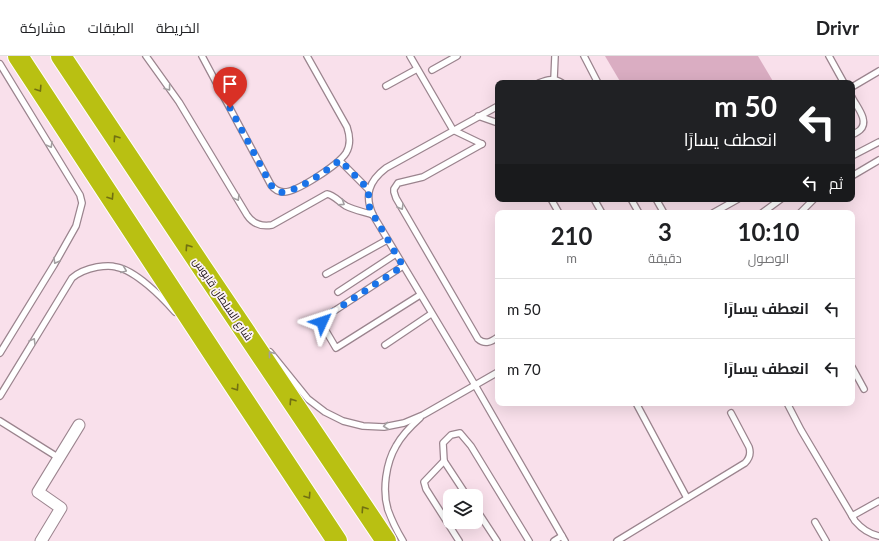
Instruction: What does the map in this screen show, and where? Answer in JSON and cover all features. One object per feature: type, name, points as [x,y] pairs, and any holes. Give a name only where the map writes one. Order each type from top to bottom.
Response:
[{"type":"highway","points":[[18,56],[337,541]]},
{"type":"highway","name":"شارع السلطان قابوس","points":[[61,56],[386,541]]},
{"type":"street","points":[[41,541],[61,508],[38,492],[79,425]]},
{"type":"lane","points":[[146,56],[179,102],[247,215],[256,224],[264,226],[272,225],[327,194],[332,195],[351,208],[373,215]]},
{"type":"lane","points":[[202,56],[273,188],[280,192],[288,192],[318,176],[340,160],[346,154],[349,145],[349,131],[307,56]]},
{"type":"lane","points":[[410,56],[453,130],[482,144],[423,177],[398,183],[394,189],[395,196],[478,339],[487,343],[495,339]]},
{"type":"lane","points":[[432,70],[457,56]]},
{"type":"lane","points":[[546,80],[554,79],[554,56]]},
{"type":"lane","points":[[584,56],[596,80]]},
{"type":"lane","points":[[829,56],[842,80]]},
{"type":"lane","points":[[0,64],[80,195],[82,203],[76,226],[51,271],[0,353]]},
{"type":"lane","points":[[386,86],[417,69]]},
{"type":"lane","points":[[855,85],[879,71]]},
{"type":"lane","points":[[855,104],[864,123],[860,130],[855,132]]},
{"type":"lane","points":[[495,108],[386,168],[372,181],[368,200],[370,209],[387,240],[563,538],[554,541]]},
{"type":"lane","points":[[478,116],[495,122]]},
{"type":"lane","points":[[855,154],[879,142]]},
{"type":"lane","points":[[340,160],[369,190]]},
{"type":"lane","points":[[855,174],[879,160]]},
{"type":"lane","points":[[718,210],[733,202]]},
{"type":"lane","points":[[766,210],[777,202]]},
{"type":"lane","points":[[803,210],[811,202]]},
{"type":"lane","points":[[326,274],[387,240]]},
{"type":"lane","points":[[338,292],[396,254]]},
{"type":"lane","points":[[0,396],[72,278],[78,273],[90,268],[103,266],[115,266],[128,271],[142,280],[180,318]]},
{"type":"lane","points":[[403,266],[322,319],[323,326],[336,348],[420,295]]},
{"type":"lane","points":[[203,269],[248,325]]},
{"type":"lane","points":[[385,345],[432,314]]},
{"type":"lane","points":[[190,330],[220,364]]},
{"type":"lane","points":[[268,350],[308,399],[325,412],[343,421],[363,426],[384,427],[404,423],[423,415],[495,374]]},
{"type":"lane","points":[[855,373],[864,389]]},
{"type":"lane","points":[[638,406],[687,498]]},
{"type":"lane","points":[[789,406],[801,430],[852,516],[862,528],[879,536]]},
{"type":"lane","points":[[617,541],[748,460],[750,451],[749,447],[731,413]]},
{"type":"lane","points":[[402,541],[388,508],[385,487],[388,466],[395,446],[408,429],[423,415]]},
{"type":"lane","points":[[0,422],[59,458]]},
{"type":"lane","points":[[463,489],[444,461],[443,443],[452,435],[460,433],[471,446],[529,541]]},
{"type":"lane","points":[[444,461],[424,482],[426,489],[459,541]]},
{"type":"lane","points":[[852,516],[879,501]]},
{"type":"lane","points":[[483,520],[497,541]]},
{"type":"lane","points":[[815,522],[826,541]]},
{"type":"building","points":[[605,56],[758,56],[772,80],[619,80]]},
{"type":"route","points":[[230,108],[271,185],[280,192],[288,192],[304,184],[340,160],[369,190],[368,200],[370,209],[403,266],[322,319],[322,322]]}]
